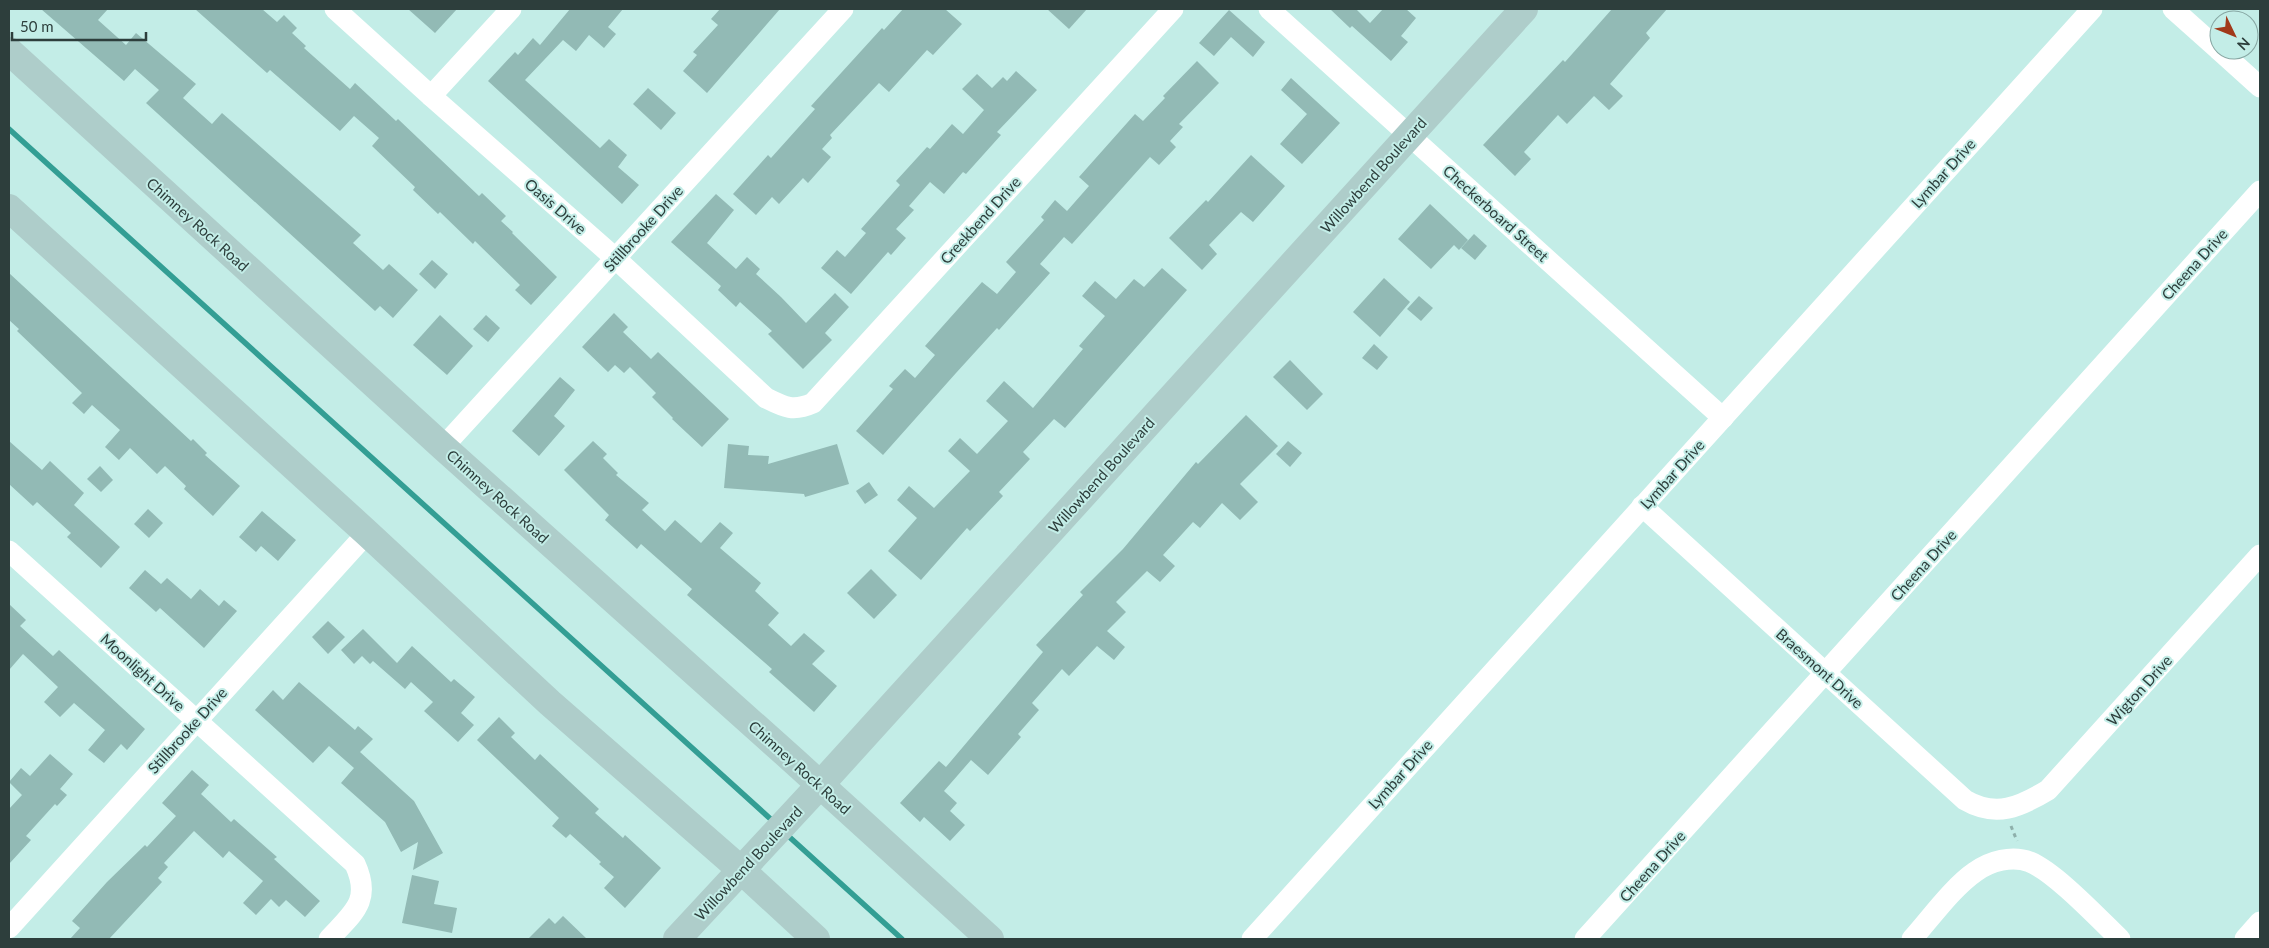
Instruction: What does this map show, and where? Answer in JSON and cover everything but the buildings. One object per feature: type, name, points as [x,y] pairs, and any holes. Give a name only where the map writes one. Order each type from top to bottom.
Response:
[{"type":"main road","name":"Willowbend Boulevard","points":[[677,939],[820,785],[1524,9]]},
{"type":"main road","name":"Chimney Rock Road","points":[[9,51],[443,447],[990,939]]},
{"type":"main road","points":[[9,208],[367,533],[550,703],[740,869],[816,939]]},
{"type":"street","name":"Oasis Drive","points":[[335,9],[615,258],[766,398],[777,403]]},
{"type":"street","points":[[431,96],[511,9]]},
{"type":"street","name":"Stillbrooke Drive","points":[[443,447],[843,9]]},
{"type":"street","name":"Creekbend Drive","points":[[777,403],[800,409],[813,403],[1173,9]]},
{"type":"street","name":"Checkerboard Street","points":[[1270,9],[1722,418]]},
{"type":"street","name":"Lymbar Drive","points":[[1252,939],[2092,9]]},
{"type":"street","points":[[2173,9],[2209,41]]},
{"type":"street","points":[[2230,60],[2260,87]]},
{"type":"street","name":"Cheena Drive","points":[[1585,939],[2260,190]]},
{"type":"street","name":"Braesmont Drive","points":[[1642,506],[1965,800],[1977,807],[1990,810],[2006,808]]},
{"type":"street","name":"Stillbrooke Drive","points":[[9,928],[367,533]]},
{"type":"street","name":"Wigton Drive","points":[[2006,808],[2030,800],[2048,790],[2260,555]]},
{"type":"street","name":"Moonlight Drive","points":[[11,559],[196,720],[355,864],[362,878],[362,900],[355,911],[329,939]]},
{"type":"street","points":[[1912,939],[1974,872],[1998,861],[2020,860],[2040,868],[2056,880],[2120,939]]},
{"type":"street","points":[[2245,939],[2260,922]]},
{"type":"path","points":[[2006,808],[2018,842],[2020,860]]},
{"type":"waterway","points":[[9,129],[775,823]]},
{"type":"waterway","points":[[785,833],[902,939]]}]
